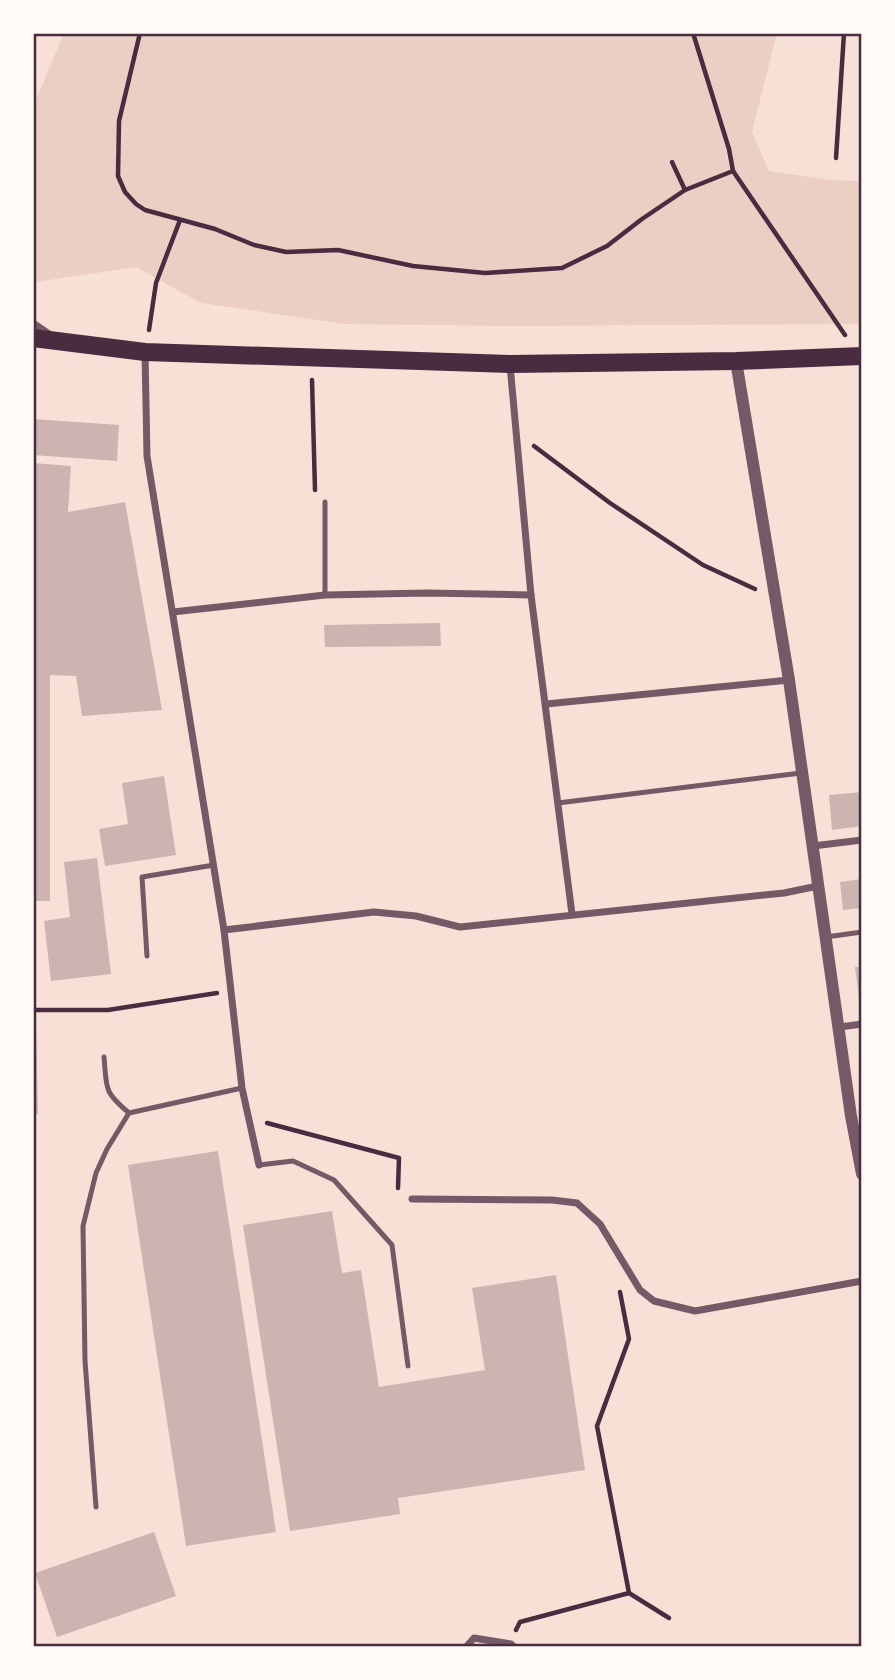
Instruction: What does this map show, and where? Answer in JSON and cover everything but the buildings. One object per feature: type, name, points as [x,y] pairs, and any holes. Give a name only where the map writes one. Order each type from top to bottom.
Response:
[{"type":"highway","points":[[33,338],[145,352],[510,364],[736,362],[860,356]]},
{"type":"street","points":[[33,326],[52,339]]},
{"type":"street","points":[[145,352],[147,456],[224,930],[242,1088],[259,1165]]},
{"type":"street","points":[[736,362],[789,680],[840,1027],[857,1115],[862,1174]]},
{"type":"street","points":[[510,364],[531,595],[572,914]]},
{"type":"street","points":[[173,612],[324,595],[531,595]]},
{"type":"street","points":[[546,704],[789,680]]},
{"type":"street","points":[[813,846],[862,840]]},
{"type":"street","points":[[224,930],[374,912],[416,916],[460,927],[784,893],[818,886]]},
{"type":"street","points":[[840,1027],[862,1024]]},
{"type":"street","points":[[412,1199],[552,1200],[577,1203],[600,1224],[640,1290],[654,1301],[695,1311],[862,1281]]},
{"type":"street","points":[[466,1647],[474,1638],[513,1645]]},
{"type":"lane","points":[[324,595],[326,502]]},
{"type":"lane","points":[[558,803],[803,773]]},
{"type":"lane","points":[[147,956],[142,877],[214,865]]},
{"type":"lane","points":[[826,937],[862,932]]},
{"type":"lane","points":[[104,1057],[108,1091],[129,1113]]},
{"type":"lane","points":[[96,1507],[85,1361],[83,1226],[96,1173],[129,1113],[242,1088]]},
{"type":"lane","points":[[259,1165],[293,1161],[334,1180],[392,1245],[408,1366]]},
{"type":"path","points":[[140,33],[119,121],[118,176],[125,192],[145,210],[215,229],[254,245],[286,252],[338,250],[413,266],[485,273],[562,268],[607,246],[685,190],[733,171]]},
{"type":"path","points":[[693,33],[729,149],[733,171],[860,356]]},
{"type":"path","points":[[836,158],[844,33]]},
{"type":"path","points":[[672,162],[685,190]]},
{"type":"path","points":[[145,352],[156,284],[180,220]]},
{"type":"path","points":[[312,358],[315,494],[326,502]]},
{"type":"path","points":[[517,433],[610,503],[704,565],[774,597]]},
{"type":"path","points":[[33,1010],[108,1010],[230,991]]},
{"type":"path","points":[[250,1119],[399,1158],[398,1192],[412,1199]]},
{"type":"path","points":[[628,1272],[620,1291],[629,1339],[597,1426],[629,1593],[668,1618]]},
{"type":"path","points":[[513,1645],[520,1622],[629,1593]]},
{"type":"shaded area","points":[[64,33],[777,33],[752,132],[769,171],[830,180],[862,181],[862,324],[345,324],[201,303],[136,267],[36,282],[33,279],[33,107]]}]
